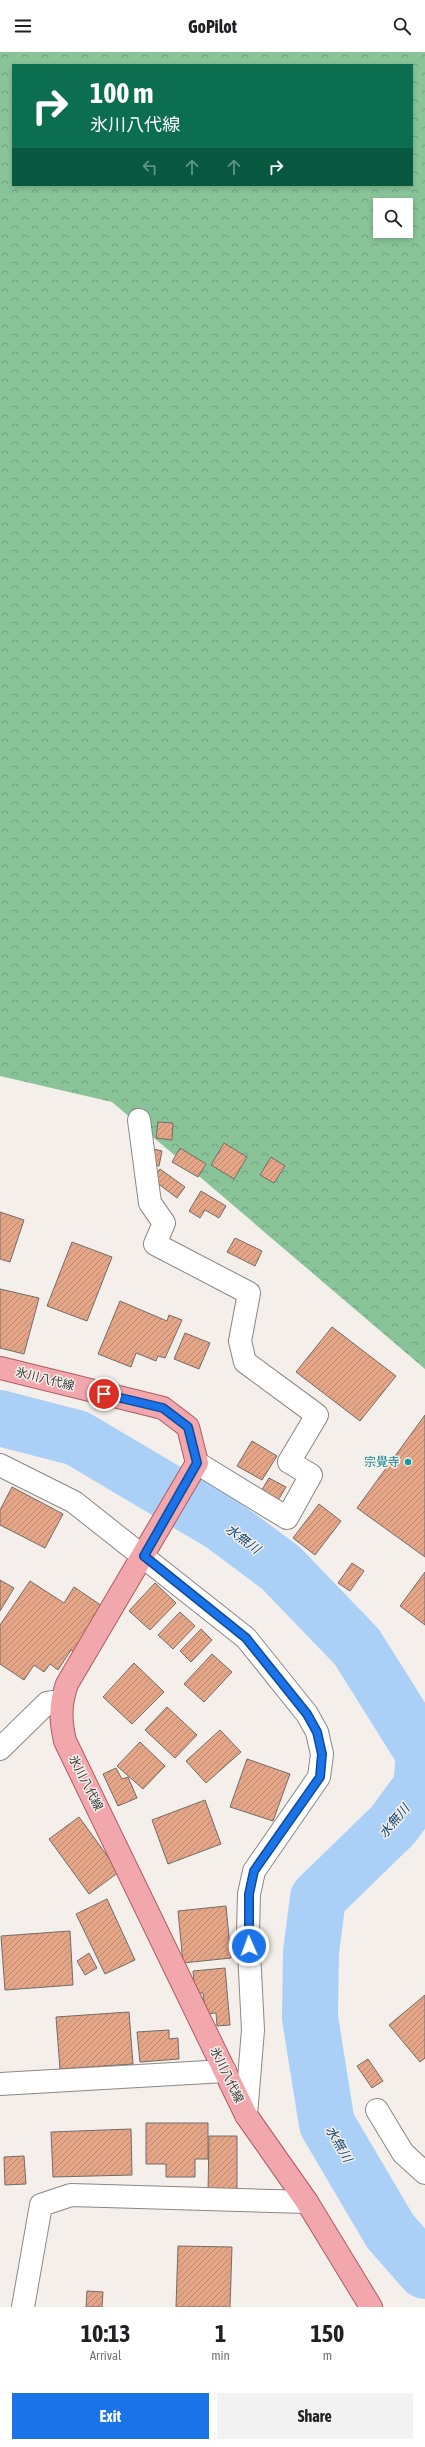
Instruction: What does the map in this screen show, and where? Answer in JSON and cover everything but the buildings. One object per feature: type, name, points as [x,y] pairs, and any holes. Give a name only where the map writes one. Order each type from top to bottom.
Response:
[{"type":"main road","name":"氷川八代線","points":[[0,1368],[163,1408],[188,1427],[194,1471],[67,1684],[61,1701],[60,1721],[65,1741],[246,2115],[307,2202],[371,2307]]},
{"type":"street","points":[[138,1120],[150,1203],[164,1223],[155,1244],[249,1292],[240,1341],[246,1362],[317,1415],[289,1462],[311,1475],[287,1518],[194,1471]]},
{"type":"street","points":[[0,1465],[74,1502],[146,1553],[246,1638],[307,1714],[317,1732],[322,1754],[320,1777],[254,1871],[249,1894],[248,1932],[253,2030],[246,2115]]},
{"type":"street","points":[[0,1749],[47,1703],[61,1701]]},
{"type":"street","points":[[0,2084],[225,2071]]},
{"type":"street","points":[[377,2110],[403,2153],[425,2173]]},
{"type":"street","points":[[23,2307],[42,2205],[71,2195],[307,2202]]},
{"type":"green space","points":[[0,52],[425,52],[425,1369],[112,1102],[0,1076]]},
{"type":"waterway","name":"水無川","points":[[0,1418],[77,1438],[222,1524],[281,1568],[357,1647],[424,1754],[421,1787],[393,1825],[318,1898],[311,1952],[310,2018],[327,2124],[390,2231],[425,2271]]},
{"type":"place","name":"宗覺寺","points":[[408,1462]]},
{"type":"route","points":[[104,1394],[163,1408],[188,1427],[197,1463],[190,1478],[144,1556],[246,1638],[307,1714],[317,1732],[322,1754],[320,1777],[254,1871],[249,1894],[249,1946]]}]
